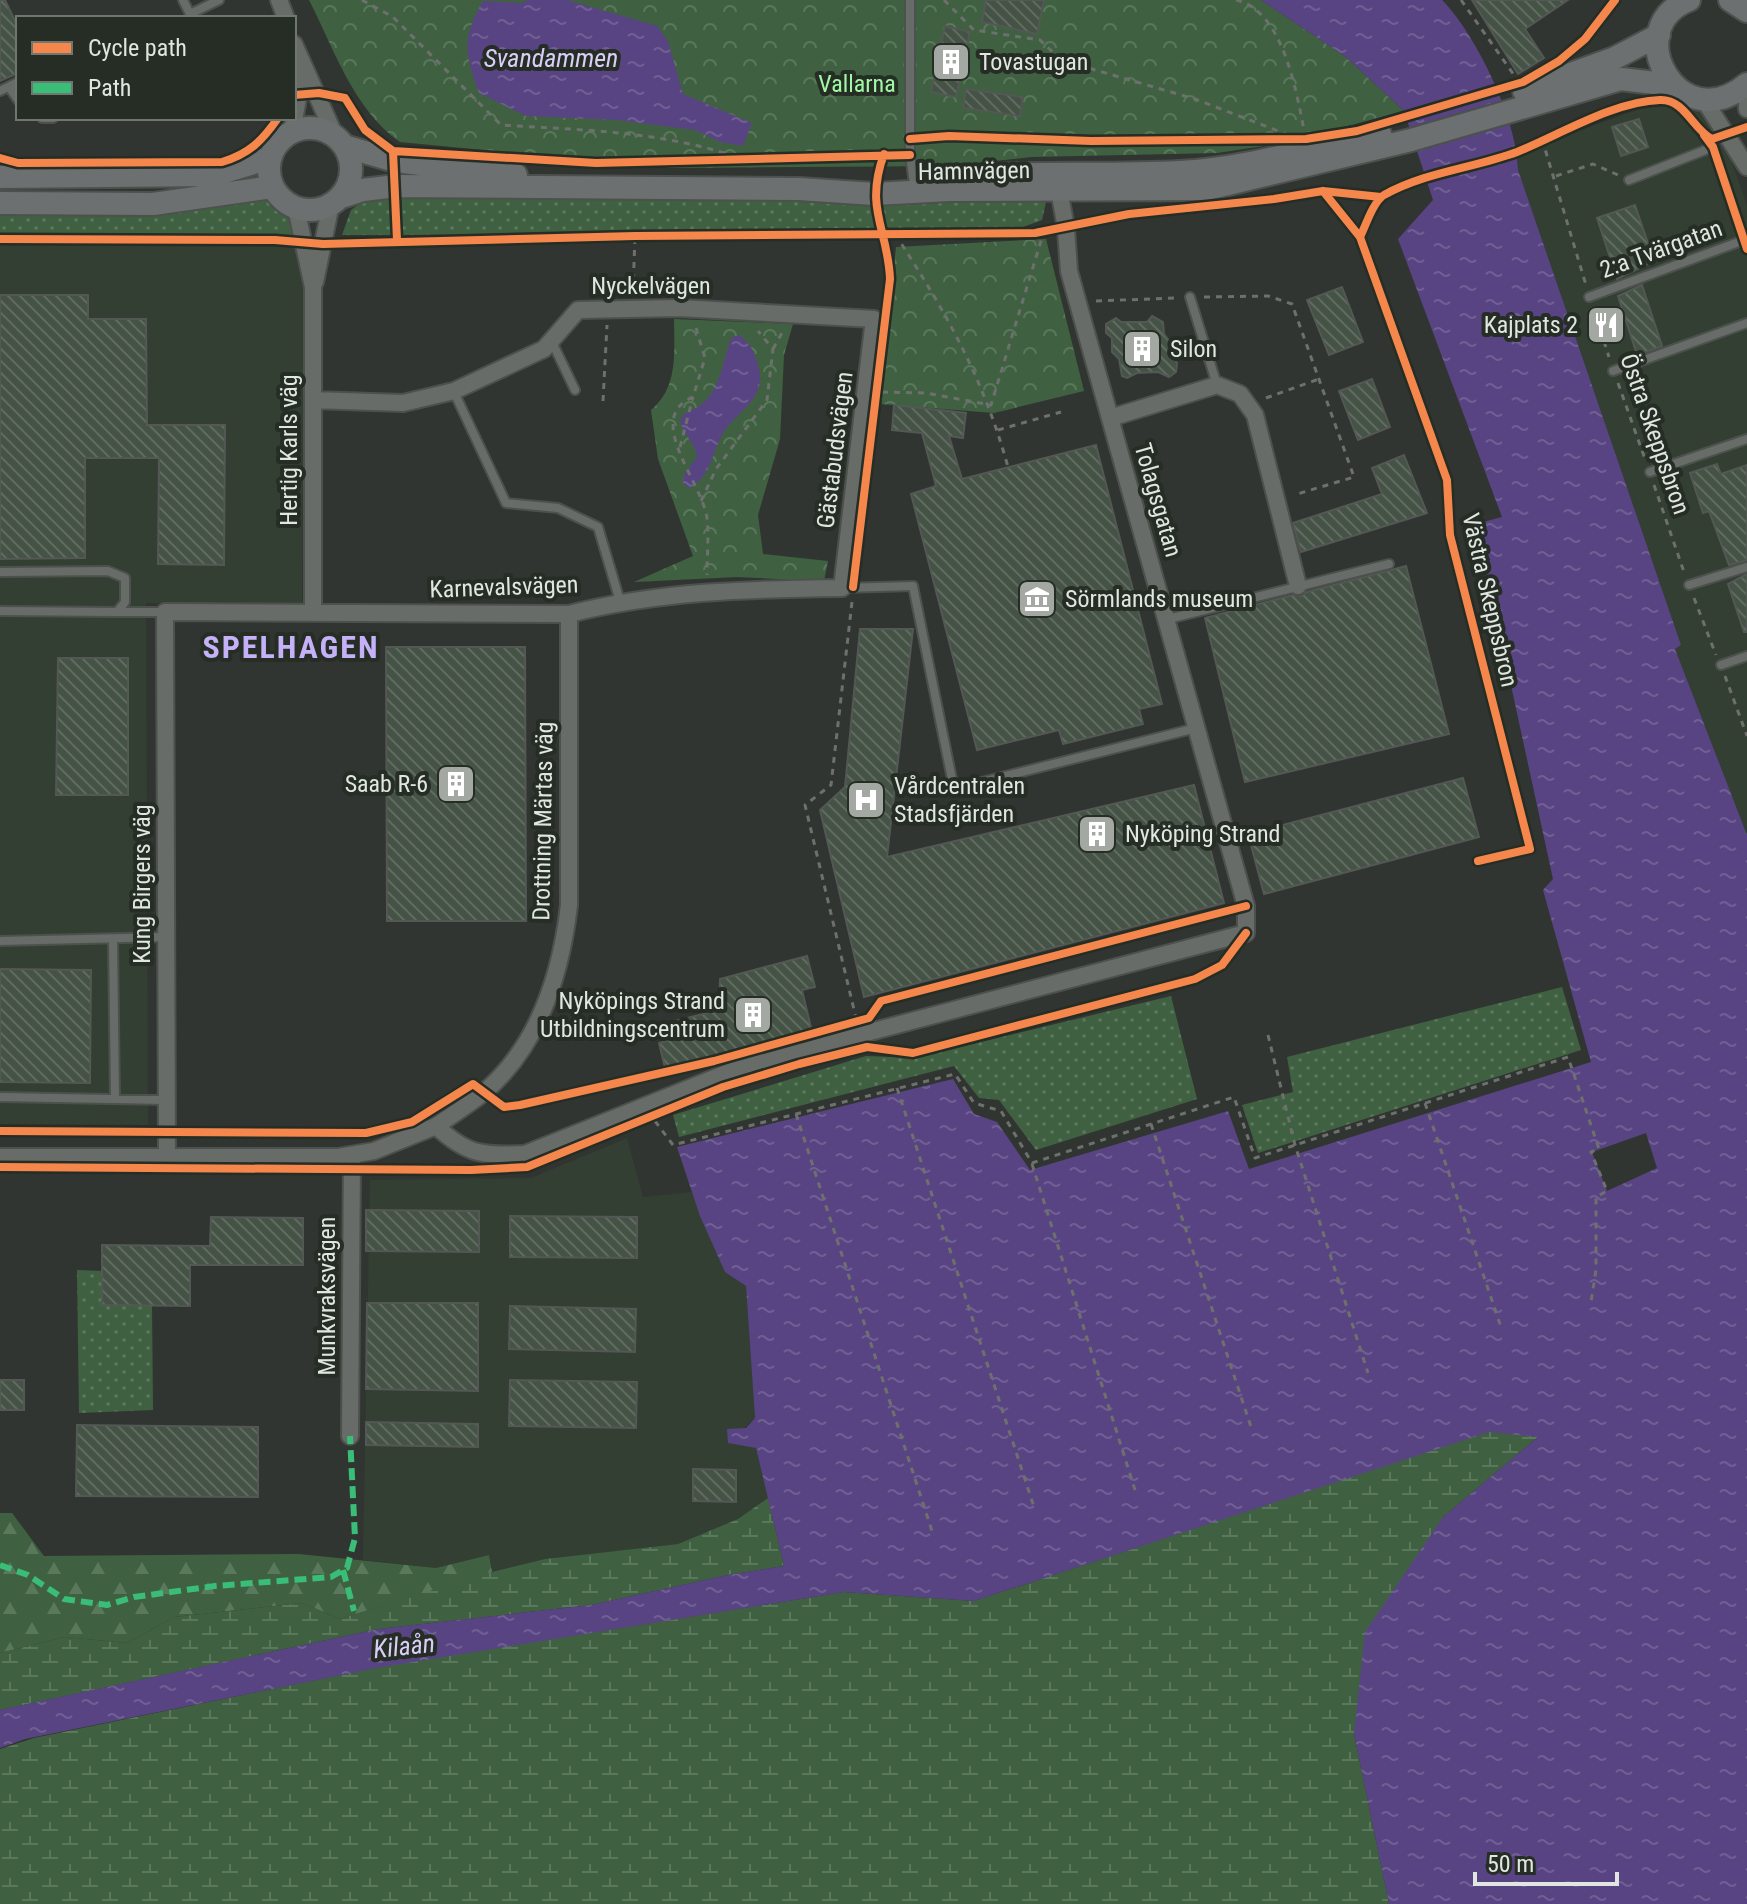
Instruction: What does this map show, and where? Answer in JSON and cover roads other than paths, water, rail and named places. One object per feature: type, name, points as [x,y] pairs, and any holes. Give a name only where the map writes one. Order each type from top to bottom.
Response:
[{"type":"main road","points":[[1672,85],[1659,61],[1659,35],[1672,12],[1689,0]]},
{"type":"main road","points":[[1730,0],[1747,11]]},
{"type":"main road","points":[[1505,98],[1615,58],[1659,35]]},
{"type":"main road","points":[[1505,98],[1621,79],[1672,85],[1687,95],[1704,100],[1727,97],[1747,85]]},
{"type":"main road","name":"Hamnvägen","points":[[336,200],[363,190],[396,186],[914,186],[1057,182],[1207,189],[1409,134],[1505,98]]},
{"type":"main road","points":[[314,127],[340,141],[351,172],[336,200],[308,210],[296,208],[278,196],[272,187],[270,158],[274,147],[292,131],[314,127]]},
{"type":"main road","name":"Hamnvägen","points":[[340,141],[395,161],[519,175],[914,186]]},
{"type":"main road","points":[[0,177],[214,175],[270,158]]},
{"type":"main road","points":[[0,203],[153,204],[272,187]]},
{"type":"street","points":[[296,49],[340,141]]},
{"type":"street","points":[[296,64],[299,93],[296,109]]},
{"type":"street","points":[[1747,85],[1747,109]]},
{"type":"street","points":[[1704,100],[1747,167]]},
{"type":"street","points":[[292,131],[294,120]]},
{"type":"street","name":"Tolagsgatan","points":[[436,1126],[458,1146],[486,1156],[525,1154],[752,1063],[1246,933],[1246,906],[1069,271],[1066,228],[1057,182]]},
{"type":"street","name":"Hertig Karls väg","points":[[313,287],[336,200]]},
{"type":"street","name":"Hertig Karls väg","points":[[296,208],[313,287],[313,613]]},
{"type":"street","name":"Nyckelvägen","points":[[313,400],[403,403],[454,391],[544,349],[578,310],[679,308],[874,319]]},
{"type":"street","name":"Gästabudsvägen","points":[[848,587],[874,319]]},
{"type":"street","points":[[1110,418],[1217,385],[1240,394],[1255,415],[1298,586]]},
{"type":"street","name":"Karnevalsvägen","points":[[165,612],[569,614],[620,601],[707,591],[848,587]]},
{"type":"street","name":"Kung Birgers väg","points":[[165,612],[167,1156]]},
{"type":"street","name":"Drottning Märtas väg","points":[[0,1157],[352,1155],[374,1151],[436,1126],[484,1092],[539,1021],[563,953],[569,905],[569,614]]},
{"type":"street","name":"Munkvraksvägen","points":[[350,1436],[352,1155]]},
{"type":"lane","points":[[183,0],[190,14],[219,0]]},
{"type":"lane","points":[[910,0],[910,126],[914,186]]},
{"type":"lane","points":[[1629,180],[1713,147]]},
{"type":"lane","name":"2:a Tvärgatan","points":[[1589,297],[1747,239]]},
{"type":"lane","points":[[1190,297],[1217,385]]},
{"type":"lane","points":[[1613,371],[1747,323]]},
{"type":"lane","points":[[552,341],[575,390]]},
{"type":"lane","points":[[454,391],[506,503],[558,508],[598,527],[620,601]]},
{"type":"lane","points":[[1650,472],[1747,439]]},
{"type":"lane","points":[[1168,619],[1389,564]]},
{"type":"lane","points":[[1689,585],[1747,567]]},
{"type":"lane","points":[[0,572],[108,571],[125,578],[125,602],[117,612]]},
{"type":"lane","points":[[848,587],[913,586],[954,789],[1197,727]]},
{"type":"lane","points":[[0,611],[165,612]]},
{"type":"lane","points":[[1721,665],[1747,656]]},
{"type":"lane","points":[[1478,861],[1530,849]]},
{"type":"lane","points":[[0,941],[167,937]]},
{"type":"lane","points":[[113,939],[115,1099]]},
{"type":"lane","points":[[0,1097],[167,1100]]},
{"type":"water","name":"Svandammen","points":[[527,0],[567,0],[657,26],[668,41],[683,94],[752,123],[743,146],[720,142],[695,130],[616,120],[526,116],[479,93],[468,56],[468,36],[476,14],[483,1],[523,3]]},
{"type":"water","name":"Kilaån","points":[[1261,0],[1442,0],[1481,56],[1503,104],[1516,150],[1518,170],[1681,645],[1675,649],[1747,835],[1747,1904],[1389,1904],[1354,1734],[1365,1632],[1443,1517],[1538,1437],[1489,1432],[974,1601],[844,1592],[376,1668],[25,1739],[0,1748],[0,1710],[4,1709],[378,1629],[591,1605],[784,1566],[756,1448],[728,1443],[727,1429],[746,1428],[755,1418],[746,1286],[725,1272],[700,1216],[677,1147],[953,1079],[974,1114],[997,1122],[1030,1170],[1228,1111],[1249,1169],[1591,1062],[1543,890],[1553,879],[1476,524],[1502,517],[1398,239],[1433,200],[1404,111],[1346,57]],"holes":[[[1646,1133],[1657,1168],[1607,1191],[1592,1152]]]},
{"type":"water","points":[[739,335],[755,356],[759,388],[721,437],[706,473],[689,488],[683,483],[684,474],[697,457],[680,420],[712,393],[731,338]]},
{"type":"place","name":"Tovastugan","points":[[951,62]]},
{"type":"place","name":"Kajplats 2","points":[[1606,325]]},
{"type":"place","name":"Silon","points":[[1142,349]]},
{"type":"place","name":"Sörmlands museum","points":[[1037,599]]},
{"type":"place","name":"Saab R-6","points":[[456,784]]},
{"type":"place","name":"Vårdcentralen Stadsfjärden","points":[[866,800]]},
{"type":"place","name":"Nyköping Strand","points":[[1097,834]]},
{"type":"place","name":"Nyköpings Strand Utbildningscentrum","points":[[753,1015]]},
{"type":"district","name":"SPELHAGEN","points":[[291,647]]},
{"type":"park label","name":"Vallarna","points":[[857,84]]}]
